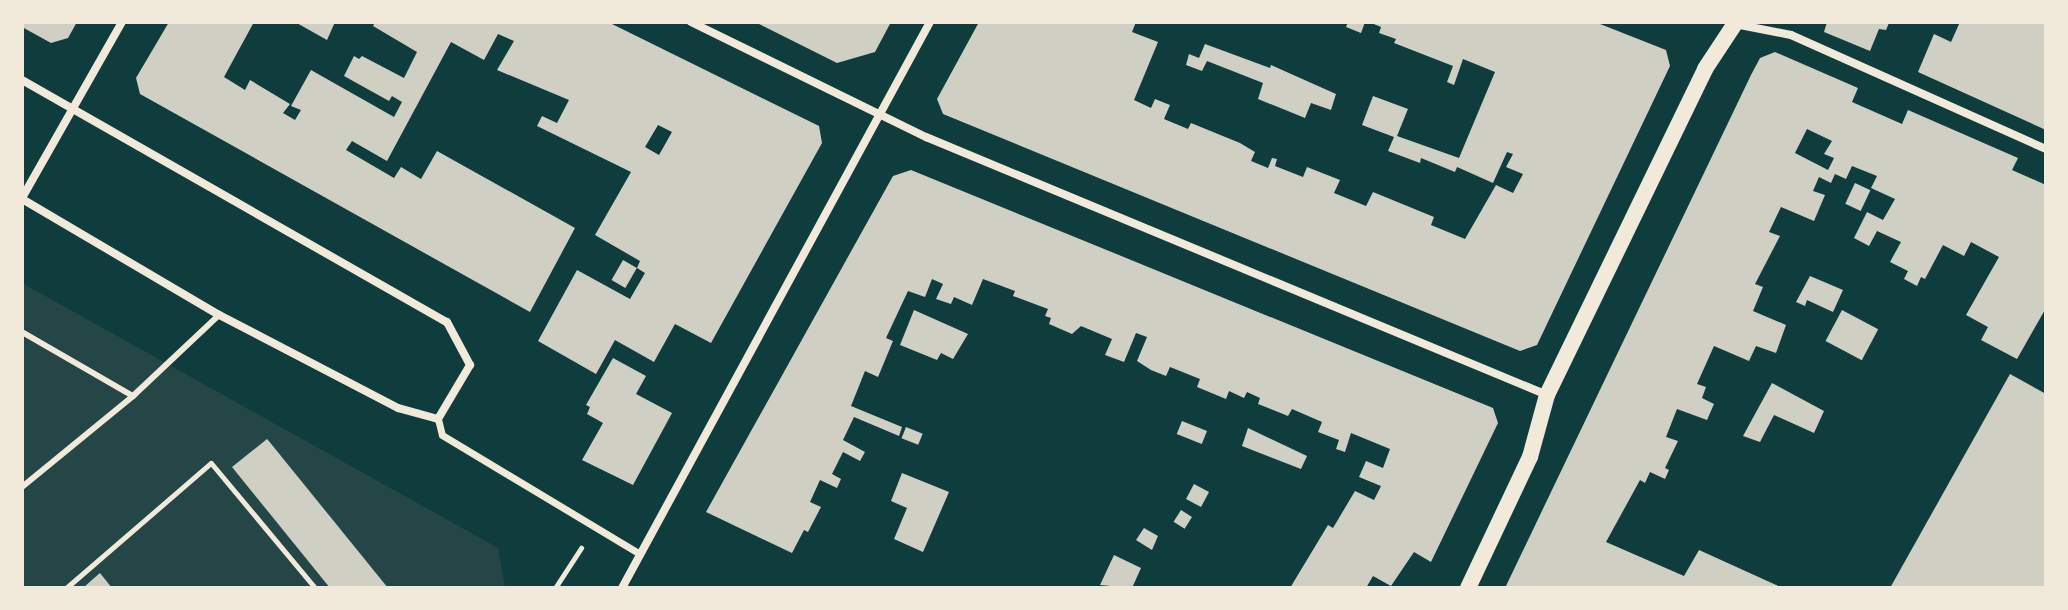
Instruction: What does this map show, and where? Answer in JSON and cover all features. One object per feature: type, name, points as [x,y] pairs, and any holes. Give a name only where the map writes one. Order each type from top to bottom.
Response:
[{"type":"main road","points":[[1468,588],[1530,457],[1547,395],[1705,69],[1736,23]]},
{"type":"street","points":[[122,22],[22,199],[219,315],[398,408],[438,419]]},
{"type":"street","points":[[691,22],[926,137],[1547,395]]},
{"type":"street","points":[[622,588],[930,22]]},
{"type":"street","points":[[1736,23],[1791,35],[2046,149]]},
{"type":"street","points":[[22,80],[447,322],[470,365],[438,419],[442,435],[640,554]]},
{"type":"lane","points":[[22,487],[133,396],[219,315]]},
{"type":"lane","points":[[22,332],[133,396]]},
{"type":"path","points":[[66,588],[211,463],[315,588]]},
{"type":"path","points":[[555,588],[595,527]]},
{"type":"shaded area","points":[[22,283],[498,548],[505,588],[22,588]]},
{"type":"building","points":[[22,22],[77,22],[68,38],[51,43],[22,27]]},
{"type":"building","points":[[169,22],[254,22],[224,77],[245,90],[250,80],[290,104],[283,113],[295,120],[301,110],[291,106],[311,70],[394,117],[402,102],[392,96],[389,101],[344,76],[354,56],[359,59],[362,56],[404,78],[417,52],[373,26],[375,22],[608,22],[819,126],[822,143],[711,343],[675,324],[654,362],[615,340],[596,374],[538,341],[577,270],[630,299],[645,273],[637,268],[640,261],[595,235],[631,172],[537,126],[542,116],[557,123],[569,100],[497,70],[514,41],[498,34],[484,60],[451,42],[387,161],[352,141],[346,150],[394,178],[401,167],[421,179],[437,151],[575,228],[530,312],[140,94],[136,78]],"holes":[[[658,125],[672,132],[659,155],[645,147]]]},
{"type":"building","points":[[295,22],[335,22],[327,40]]},
{"type":"building","points":[[755,22],[891,22],[875,52],[837,63]]},
{"type":"building","points":[[979,22],[1136,22],[1132,32],[1158,42],[1134,100],[1151,108],[1155,99],[1170,105],[1164,119],[1188,129],[1191,123],[1240,143],[1255,152],[1251,161],[1268,168],[1272,158],[1277,159],[1275,166],[1303,177],[1307,167],[1340,180],[1334,193],[1366,206],[1373,192],[1434,217],[1431,225],[1465,239],[1496,185],[1513,193],[1523,174],[1506,167],[1513,154],[1507,152],[1493,183],[1457,167],[1455,172],[1421,158],[1420,163],[1388,151],[1394,137],[1362,125],[1373,96],[1408,109],[1397,136],[1459,158],[1495,72],[1463,59],[1454,85],[1447,82],[1453,66],[1394,43],[1396,39],[1379,33],[1381,27],[1369,22],[1595,22],[1666,50],[1670,66],[1537,345],[1520,351],[943,114],[937,99]]},
{"type":"building","points":[[1348,22],[1365,22],[1361,33],[1346,27]]},
{"type":"building","points":[[1827,22],[1889,23],[1886,30],[1879,29],[1870,51],[1824,32]]},
{"type":"building","points":[[1960,22],[2046,22],[2046,130],[1918,72],[1934,34],[1951,42]]},
{"type":"building","points":[[1205,44],[1270,68],[1271,65],[1336,94],[1331,110],[1311,103],[1305,118],[1258,99],[1263,83],[1207,61],[1202,71],[1186,65],[1189,54],[1199,58]]},
{"type":"building","points":[[1775,52],[1858,88],[1852,102],[1902,124],[1908,110],[2018,158],[2012,170],[2046,185],[2046,308],[2017,359],[1981,340],[1988,327],[1966,315],[1999,257],[1971,242],[1964,256],[1943,245],[1925,279],[1921,277],[1917,286],[1904,279],[1908,271],[1890,262],[1901,242],[1877,231],[1869,246],[1854,238],[1867,212],[1883,220],[1895,199],[1871,188],[1877,176],[1852,166],[1846,179],[1835,174],[1831,183],[1819,177],[1813,191],[1825,195],[1814,221],[1781,207],[1769,232],[1780,236],[1755,284],[1763,287],[1753,311],[1786,325],[1776,353],[1756,346],[1749,361],[1714,346],[1697,384],[1706,387],[1702,398],[1714,404],[1707,420],[1677,409],[1666,437],[1678,441],[1665,468],[1669,470],[1665,479],[1650,472],[1645,483],[1640,480],[1606,542],[1684,576],[1699,550],[1783,588],[1505,588],[1751,75],[1760,58]],"holes":[[[1807,129],[1832,141],[1824,154],[1834,158],[1828,170],[1795,153]]]},
{"type":"building","points":[[911,170],[1493,408],[1498,423],[1431,562],[1414,552],[1391,586],[1373,576],[1366,588],[1290,588],[1328,525],[1333,528],[1355,491],[1374,500],[1381,486],[1359,477],[1366,461],[1383,468],[1390,449],[1351,433],[1345,452],[1336,449],[1339,440],[1318,432],[1322,422],[1292,409],[1288,416],[1258,404],[1260,398],[1247,392],[1244,398],[1229,391],[1226,399],[1197,387],[1200,379],[1170,367],[1166,376],[1151,370],[1137,361],[1147,337],[1136,333],[1124,362],[1105,355],[1112,339],[1081,326],[1072,334],[1049,324],[1051,318],[1045,316],[1048,309],[1013,296],[1015,291],[983,279],[972,305],[954,297],[951,304],[936,299],[943,284],[932,279],[925,297],[908,291],[886,338],[893,341],[878,377],[865,371],[851,406],[902,427],[899,436],[854,417],[843,440],[865,452],[860,461],[843,452],[832,474],[841,479],[837,488],[820,480],[810,502],[821,507],[792,553],[706,512],[893,176]]},
{"type":"building","points":[[1855,183],[1870,190],[1861,211],[1845,204]]},
{"type":"building","points":[[623,260],[637,268],[625,288],[612,280]]},
{"type":"building","points":[[1810,276],[1843,290],[1833,312],[1807,300],[1805,306],[1796,302]]},
{"type":"building","points":[[914,310],[968,334],[953,359],[941,353],[937,360],[900,345]]},
{"type":"building","points":[[1842,310],[1878,329],[1862,360],[1826,341]]},
{"type":"building","points":[[613,358],[646,376],[636,394],[672,413],[633,485],[582,460],[603,423],[587,414],[590,407],[586,405]]},
{"type":"building","points":[[2010,374],[2046,394],[2046,588],[1890,588]]},
{"type":"building","points":[[1772,383],[1824,411],[1814,433],[1774,415],[1760,442],[1743,436]]},
{"type":"building","points":[[1182,421],[1207,431],[1202,444],[1177,434]]},
{"type":"building","points":[[906,427],[923,434],[918,445],[902,438]]},
{"type":"building","points":[[1248,428],[1307,456],[1301,469],[1242,446]]},
{"type":"building","points":[[267,439],[388,588],[330,588],[232,467]]},
{"type":"building","points":[[902,473],[949,492],[923,552],[894,539],[907,508],[891,501]]},
{"type":"building","points":[[1194,484],[1209,492],[1201,507],[1186,499]]},
{"type":"building","points":[[1181,510],[1192,517],[1185,529],[1174,522]]},
{"type":"building","points":[[1144,528],[1158,536],[1152,550],[1136,540]]},
{"type":"building","points":[[1114,555],[1141,568],[1132,588],[1100,585]]},
{"type":"building","points":[[100,573],[112,588],[83,588],[93,579]]}]
